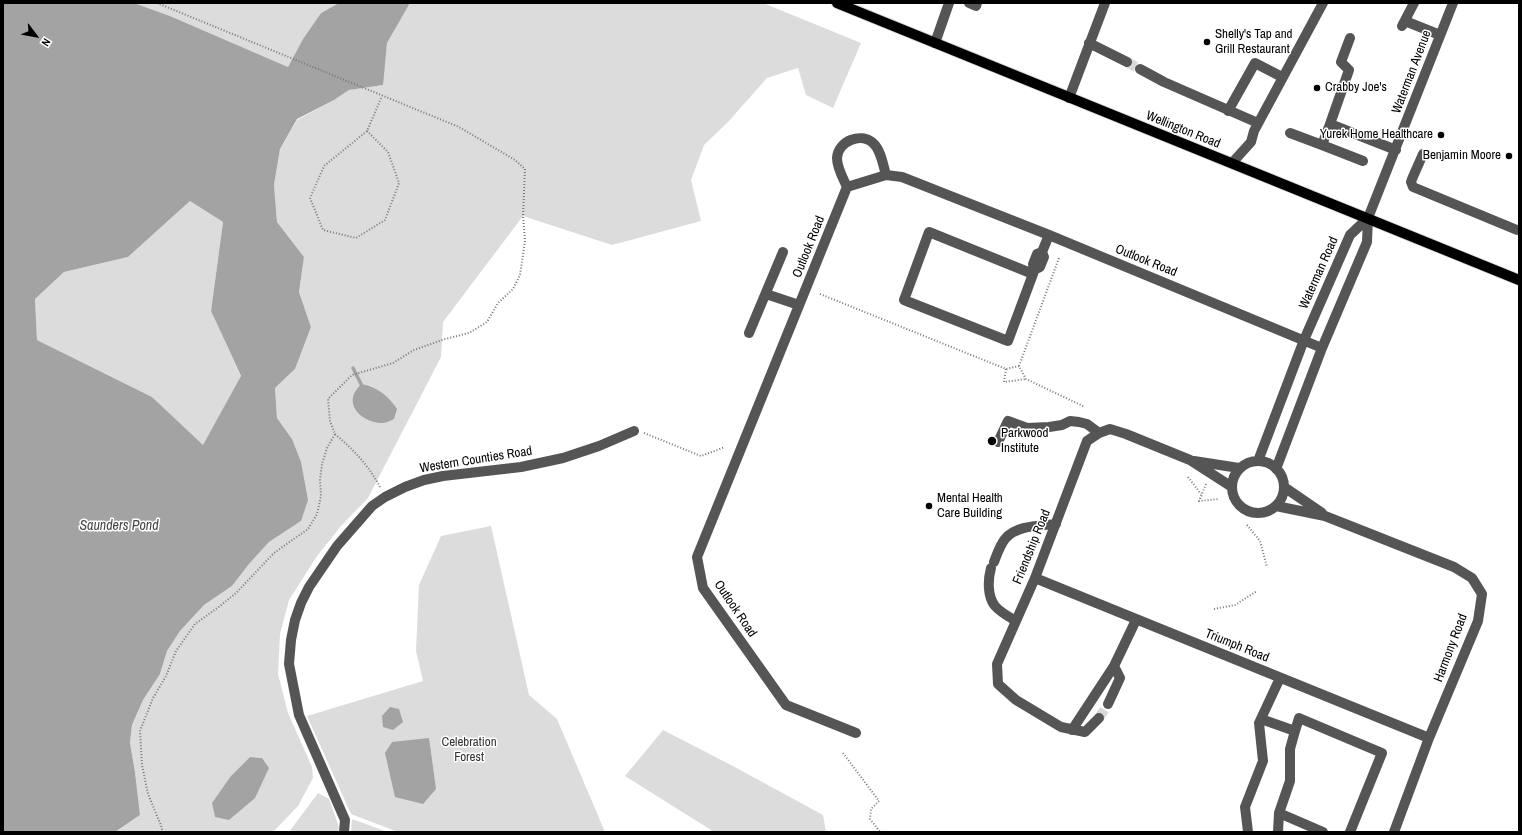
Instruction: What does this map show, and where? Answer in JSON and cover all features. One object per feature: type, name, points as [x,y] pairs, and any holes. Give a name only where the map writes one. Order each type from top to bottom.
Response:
[{"type":"main road","name":"Wellington Road","points":[[837,3],[1519,280]]},
{"type":"street","points":[[934,43],[949,3]]},
{"type":"street","points":[[969,3],[976,6],[977,3]]},
{"type":"street","points":[[1068,98],[1105,3]]},
{"type":"street","points":[[1414,3],[1404,23],[1440,35]]},
{"type":"street","name":"Waterman Avenue","points":[[1368,218],[1453,3]]},
{"type":"street","points":[[1232,163],[1251,142],[1258,123],[1320,5]]},
{"type":"street","points":[[1322,145],[1349,70],[1341,62],[1350,38]]},
{"type":"street","points":[[1089,43],[1127,62]]},
{"type":"street","points":[[1228,111],[1255,63],[1282,77]]},
{"type":"street","points":[[1140,69],[1164,82],[1258,123]]},
{"type":"street","points":[[1330,124],[1396,150]]},
{"type":"street","points":[[1290,133],[1363,161]]},
{"type":"street","points":[[847,187],[840,170],[837,157],[840,147],[856,138],[865,138],[873,143],[878,149],[886,175]]},
{"type":"street","points":[[1422,154],[1411,182],[1413,187],[1517,230]]},
{"type":"street","name":"Outlook Road","points":[[856,733],[786,705],[703,588],[697,557],[847,187],[886,175],[902,177],[1049,235],[1322,348]]},
{"type":"street","points":[[1276,469],[1322,348],[1367,242],[1368,218]]},
{"type":"street","name":"Waterman Road","points":[[1258,461],[1304,340],[1350,235],[1368,218]]},
{"type":"street","points":[[1034,272],[929,232],[904,300],[1008,341],[1034,272],[1033,264],[1037,254],[1042,252],[1049,235]]},
{"type":"street","points":[[749,333],[783,252]]},
{"type":"street","points":[[766,294],[799,305]]},
{"type":"street","points":[[998,442],[1008,421],[1027,428],[1062,425],[1070,420],[1087,424],[1099,433],[1110,429],[1190,460],[1232,487]]},
{"type":"street","name":"Western Counties Road","points":[[344,832],[345,820],[299,715],[289,664],[291,640],[295,620],[309,587],[337,546],[372,506],[385,496],[424,480],[443,476],[521,466],[563,458],[599,446],[636,430]]},
{"type":"street","name":"Friendship Road","points":[[1072,730],[1061,726],[1016,700],[998,684],[997,664],[1035,578],[1087,441],[1099,433]]},
{"type":"street","points":[[1190,460],[1239,468],[1248,463],[1258,461],[1267,463],[1276,469],[1281,477],[1284,487],[1276,506],[1267,511],[1257,513],[1248,512],[1239,506],[1234,498],[1232,487],[1239,468]]},
{"type":"street","name":"Harmony Road","points":[[1284,487],[1326,516]]},
{"type":"street","name":"Harmony Road","points":[[1276,506],[1326,516],[1454,567],[1472,578],[1482,594],[1478,621],[1429,738],[1394,832]]},
{"type":"street","points":[[1016,621],[994,605],[990,591],[989,577],[992,565],[1005,539],[1012,532],[1023,528],[1056,524]]},
{"type":"street","name":"Triumph Road","points":[[1035,578],[1429,738]]},
{"type":"street","points":[[1098,718],[1085,732],[1072,730],[1114,666],[1136,620]]},
{"type":"street","points":[[1108,704],[1120,678],[1114,666]]},
{"type":"street","points":[[1248,832],[1245,807],[1263,761],[1259,723],[1280,678]]},
{"type":"street","points":[[1278,832],[1278,813],[1290,782],[1290,749],[1299,718],[1382,753],[1350,832]]},
{"type":"street","points":[[1261,719],[1295,731]]},
{"type":"street","points":[[1278,813],[1309,829],[1323,832]]},
{"type":"path","points":[[157,3],[459,127],[516,160],[525,169],[523,208],[525,241],[520,275],[513,289],[498,303],[487,322],[469,333],[445,339],[414,350],[394,363],[352,375],[328,399],[330,421],[335,434],[364,462],[373,474],[385,496]]},
{"type":"path","points":[[367,131],[388,152],[399,183],[385,220],[356,238],[323,230],[310,198],[312,191],[324,166],[367,131],[382,96]]},
{"type":"path","points":[[1026,379],[1019,366],[1059,258]]},
{"type":"path","points":[[820,294],[1006,369],[1019,366]]},
{"type":"path","points":[[1006,369],[1004,382],[1026,379],[1085,407]]},
{"type":"path","points":[[636,430],[701,456],[725,447]]},
{"type":"path","points":[[162,832],[162,828],[148,794],[142,765],[140,731],[153,698],[166,676],[176,650],[195,624],[236,593],[274,553],[308,529],[317,514],[321,496],[320,480],[322,464],[327,448],[335,434]]},
{"type":"path","points":[[1188,477],[1201,494]]},
{"type":"path","points":[[1206,484],[1199,501],[1219,499]]},
{"type":"path","points":[[1247,525],[1260,541],[1266,567]]},
{"type":"path","points":[[1214,609],[1235,604],[1257,592]]},
{"type":"path","points":[[843,753],[879,801],[871,809],[870,819],[880,832]]},
{"type":"green space","points":[[134,3],[339,3],[321,13],[303,39],[288,67],[170,16]]},
{"type":"green space","points":[[410,3],[763,3],[861,43],[833,108],[806,95],[798,68],[767,78],[728,122],[704,145],[691,180],[701,221],[612,245],[523,216],[443,322],[441,357],[368,498],[341,526],[317,556],[289,600],[280,634],[278,674],[288,713],[312,767],[313,778],[298,806],[273,832],[115,832],[140,815],[130,743],[132,725],[143,700],[160,674],[167,651],[180,631],[204,605],[232,586],[269,542],[301,521],[292,439],[277,418],[275,388],[295,369],[311,327],[299,292],[304,257],[277,222],[274,185],[280,149],[297,120],[349,90],[382,85],[387,43]],"holes":[[[370,385],[386,396],[394,419],[383,423]],[[250,757],[263,758],[231,776]]]},
{"type":"green space","points":[[190,201],[223,222],[211,311],[241,377],[203,446],[152,397],[37,340],[35,299],[64,272],[128,257]]},
{"type":"green space","name":"Celebration Forest","points":[[491,526],[529,695],[557,719],[605,832],[398,832],[351,814],[307,716],[423,681],[416,651],[419,585],[441,536]]},
{"type":"green space","points":[[663,730],[823,815],[826,832],[711,832],[711,830],[625,776]]},
{"type":"green space","points":[[318,793],[329,799],[339,827],[338,832],[289,832]]},
{"type":"green space","points":[[352,819],[388,832],[351,832]]},
{"type":"water","name":"Saunders Pond","points":[[3,3],[134,3],[170,16],[288,67],[303,39],[321,13],[339,3],[410,3],[387,43],[383,85],[349,90],[334,100],[297,119],[280,149],[274,185],[277,222],[304,257],[299,292],[311,327],[295,369],[275,388],[277,418],[292,439],[301,462],[308,500],[301,521],[269,542],[232,586],[204,605],[180,631],[167,651],[160,674],[143,700],[132,725],[130,743],[140,815],[115,832],[3,832]],"holes":[[[190,201],[223,222],[211,311],[241,376],[203,445],[152,397],[37,340],[35,299],[64,272],[128,257]]]},
{"type":"water","points":[[361,384],[372,387],[390,400],[397,409],[394,419],[385,423],[377,423],[366,419],[357,412],[354,408],[353,397]]},
{"type":"water","points":[[390,707],[399,709],[403,722],[393,730],[383,727],[382,716]]},
{"type":"water","points":[[429,738],[436,789],[423,804],[395,797],[385,753],[392,742]]},
{"type":"water","points":[[250,757],[262,758],[269,768],[255,798],[229,820],[215,817],[212,803],[231,776]]},
{"type":"waterway","points":[[353,368],[361,384]]},
{"type":"tunnel","points":[[1127,62],[1140,69]]},
{"type":"tunnel","points":[[1099,718],[1108,704]]},
{"type":"place","name":"Shelly's Tap and Grill Restaurant","points":[[1207,42]]},
{"type":"place","name":"Crabby Joe's","points":[[1317,88]]},
{"type":"place","name":"Yurek Home Healthcare","points":[[1441,135]]},
{"type":"place","name":"Benjamin Moore","points":[[1509,156]]},
{"type":"place","name":"Parkwood Institute","points":[[992,441]]},
{"type":"place","name":"Mental Health Care Building","points":[[929,506]]}]
